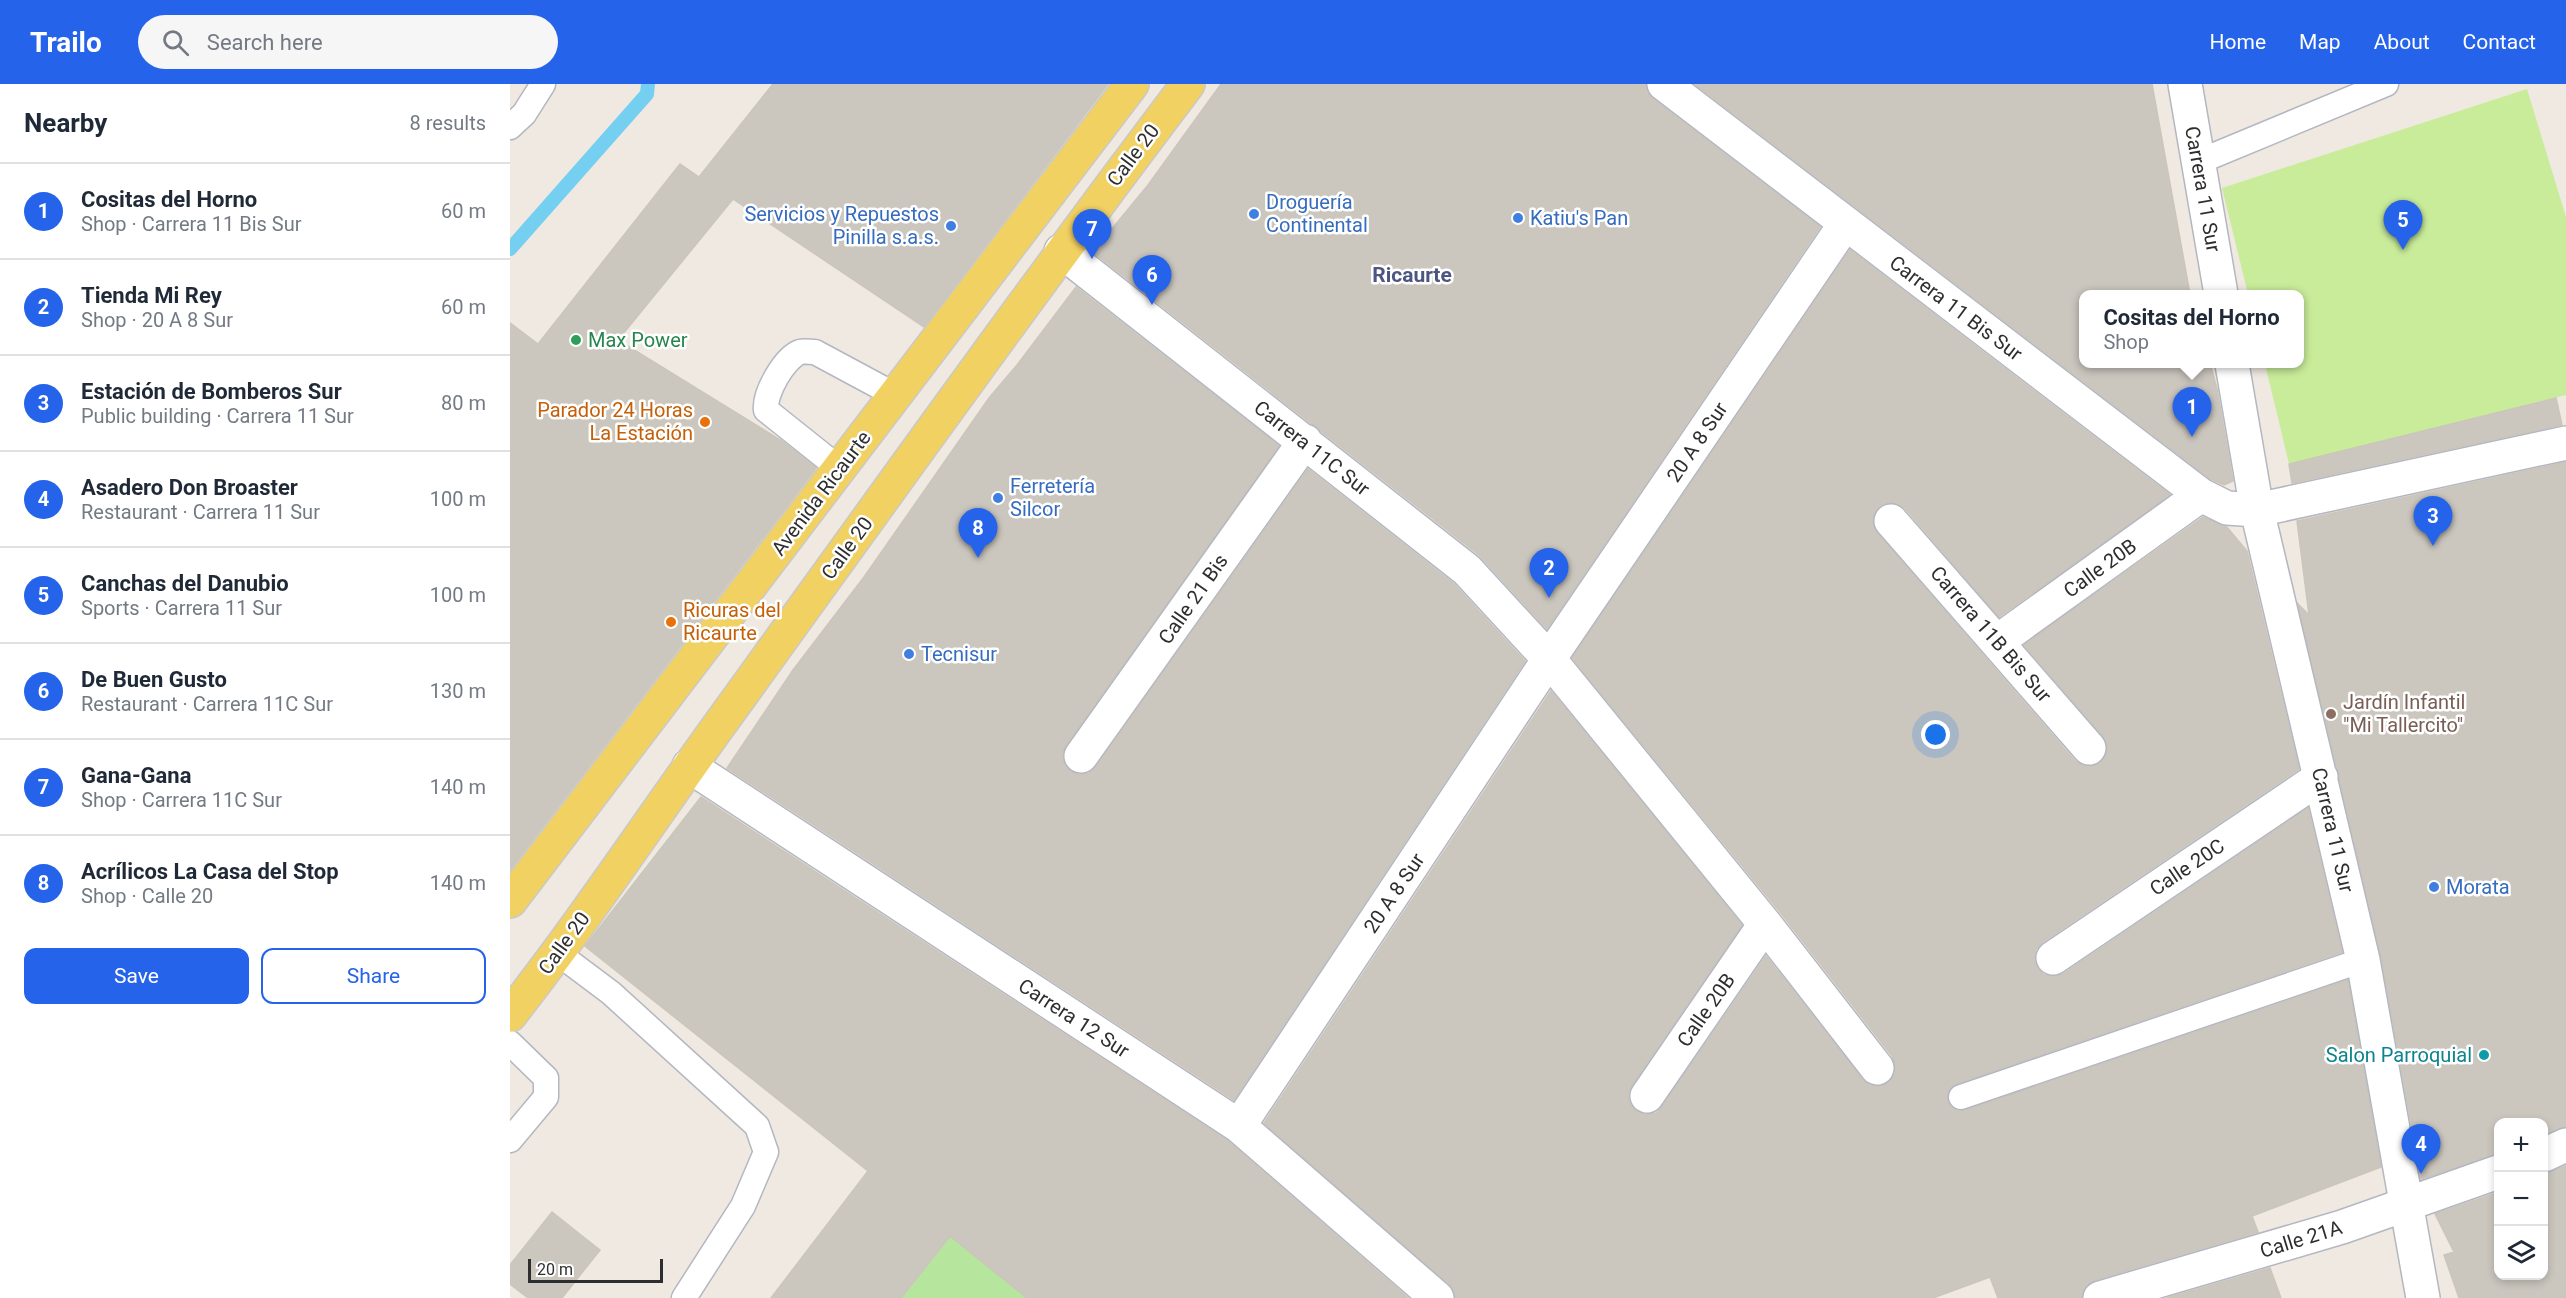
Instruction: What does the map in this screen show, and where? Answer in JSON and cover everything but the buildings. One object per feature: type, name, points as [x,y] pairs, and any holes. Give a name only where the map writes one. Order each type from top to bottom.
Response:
[{"type":"main road","name":"Avenida Ricaurte","points":[[510,901],[1132,84]]},
{"type":"main road","name":"Calle 20","points":[[510,1015],[559,954],[689,766],[1062,251],[1188,84]]},
{"type":"street","name":"Carrera 11 Bis Sur","points":[[1664,84],[2201,495],[2227,508],[2257,510],[2566,443]]},
{"type":"street","name":"Carrera 11 Sur","points":[[2185,84],[2220,290]]},
{"type":"street","name":"20 A 8 Sur","points":[[1239,1126],[1549,659],[1845,224]]},
{"type":"street","name":"Carrera 11C Sur","points":[[1062,251],[1467,570],[1549,659]]},
{"type":"street","name":"Carrera 11 Sur","points":[[2233,368],[2257,510],[2363,960],[2409,1203],[2414,1251],[2423,1298]]},
{"type":"street","name":"Calle 21 Bis","points":[[1080,756],[1305,441]]},
{"type":"street","name":"Calle 20B","points":[[1998,641],[2201,495]]},
{"type":"street","name":"Carrera 11B Bis Sur","points":[[1891,521],[2089,748]]},
{"type":"street","points":[[1549,659],[1765,924],[1877,1068]]},
{"type":"street","name":"Carrera 12 Sur","points":[[689,766],[1239,1126],[1437,1298]]},
{"type":"street","name":"Calle 20C","points":[[2053,958],[2321,777]]},
{"type":"street","name":"Calle 20B","points":[[1647,1096],[1765,924]]},
{"type":"street","points":[[2548,1153],[2566,1145]]},
{"type":"street","name":"Calle 21A","points":[[2100,1298],[2342,1227],[2494,1174]]},
{"type":"lane","points":[[510,127],[524,114],[543,84]]},
{"type":"lane","points":[[2198,162],[2386,84]]},
{"type":"lane","points":[[840,469],[766,410],[765,398],[790,360],[800,352],[814,352],[895,395]]},
{"type":"lane","points":[[559,954],[611,993],[757,1126],[766,1152],[743,1206],[684,1298]]},
{"type":"lane","points":[[1961,1097],[2363,960]]},
{"type":"lane","points":[[510,1043],[546,1078],[546,1097],[510,1140]]},
{"type":"green space","points":[[2527,89],[2566,217],[2566,395],[2289,464],[2266,368],[2304,368],[2304,290],[2247,290],[2222,188]]},
{"type":"green space","points":[[950,1236],[1027,1298],[901,1298]]},
{"type":"waterway","points":[[510,249],[647,94],[648,84]]},
{"type":"place","name":"Droguería Continental","points":[[1254,214]]},
{"type":"place","name":"Katiu's Pan","points":[[1518,218]]},
{"type":"place","name":"Servicios y Repuestos Pinilla s.a.s.","points":[[951,226]]},
{"type":"place","name":"Canchas del Danubio","points":[[2403,250]]},
{"type":"place","name":"Gana-Gana","points":[[1092,259]]},
{"type":"place","name":"De Buen Gusto","points":[[1152,305]]},
{"type":"place","name":"Max Power","points":[[576,340]]},
{"type":"place","name":"Parador 24 Horas La Estación","points":[[705,422]]},
{"type":"place","name":"Cositas del Horno","points":[[2192,437]]},
{"type":"place","name":"Ferretería Silcor","points":[[998,498]]},
{"type":"place","name":"Estación de Bomberos Sur","points":[[2433,546]]},
{"type":"place","name":"Acrílicos La Casa del Stop","points":[[978,558]]},
{"type":"place","name":"Tienda Mi Rey","points":[[1549,598]]},
{"type":"place","name":"Ricuras del Ricaurte","points":[[671,622]]},
{"type":"place","name":"Tecnisur","points":[[909,654]]},
{"type":"place","name":"Jardín Infantil \"Mi Tallercito\"","points":[[2331,714]]},
{"type":"place","name":"Morata","points":[[2434,887]]},
{"type":"place","name":"Salon Parroquial","points":[[2484,1055]]},
{"type":"place","name":"Asadero Don Broaster","points":[[2421,1174]]},
{"type":"district","name":"Ricaurte","points":[[1412,275]]}]
